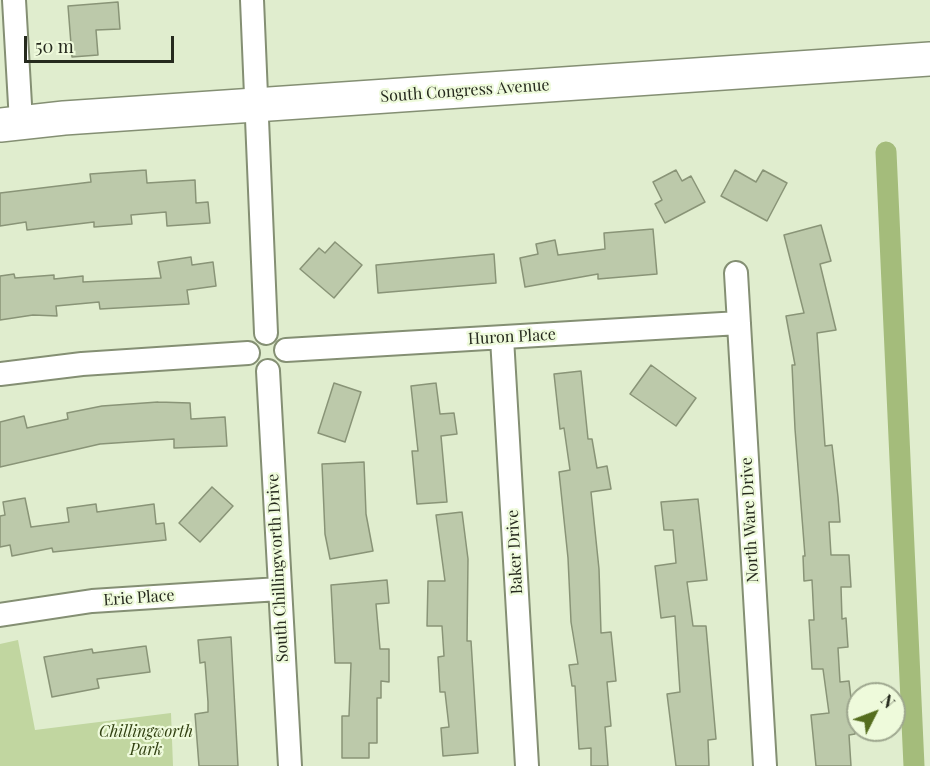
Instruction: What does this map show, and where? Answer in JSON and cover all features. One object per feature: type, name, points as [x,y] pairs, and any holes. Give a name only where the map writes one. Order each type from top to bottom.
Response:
[{"type":"street","points":[[11,124],[14,0]]},
{"type":"street","points":[[252,0],[266,333]]},
{"type":"street","name":"South Congress Avenue","points":[[11,124],[929,59]]},
{"type":"street","name":"North Ware Drive","points":[[736,273],[765,766]]},
{"type":"street","name":"Huron Place","points":[[286,350],[739,323]]},
{"type":"street","points":[[266,333],[280,339],[286,350],[282,363],[268,371],[254,366],[248,352],[254,338],[266,333]]},
{"type":"street","name":"Baker Drive","points":[[502,338],[527,766]]},
{"type":"street","points":[[0,374],[82,364],[248,352]]},
{"type":"street","name":"South Chillingworth Drive","points":[[268,371],[290,766]]},
{"type":"street","name":"Erie Place","points":[[0,615],[92,601],[279,589]]},
{"type":"green space","name":"Chillingworth Park","points":[[18,640],[35,730],[171,713],[173,766],[0,766],[0,644]]},
{"type":"building","points":[[118,2],[120,29],[96,30],[98,55],[72,57],[68,6]]},
{"type":"building","points":[[146,170],[147,183],[195,180],[196,203],[208,202],[210,223],[167,226],[166,212],[131,215],[132,224],[94,227],[94,222],[27,230],[26,222],[0,226],[0,193],[91,182],[90,174]]},
{"type":"building","points":[[676,170],[682,181],[691,176],[705,202],[665,223],[655,204],[662,200],[653,182]]},
{"type":"building","points":[[735,170],[756,182],[763,170],[787,183],[767,221],[721,196]]},
{"type":"building","points":[[821,225],[831,261],[820,264],[836,330],[817,333],[825,446],[832,445],[840,522],[829,522],[831,555],[849,555],[851,587],[841,587],[842,619],[846,618],[848,647],[838,648],[840,682],[849,681],[849,682],[846,682],[846,742],[849,742],[851,766],[816,766],[811,715],[829,713],[823,669],[812,669],[809,620],[814,620],[812,580],[804,581],[803,556],[805,556],[792,365],[795,365],[786,316],[804,313],[784,235]]},
{"type":"building","points":[[653,229],[657,274],[598,279],[598,274],[525,287],[520,258],[538,254],[536,244],[555,240],[558,255],[605,249],[604,233]]},
{"type":"building","points":[[335,242],[362,265],[334,298],[300,269],[319,248],[325,253]]},
{"type":"building","points":[[494,254],[496,283],[378,293],[376,265]]},
{"type":"building","points":[[191,257],[192,265],[213,262],[216,286],[187,290],[189,304],[100,309],[99,302],[56,306],[57,316],[33,315],[0,320],[0,276],[14,274],[15,278],[54,275],[54,279],[83,276],[83,282],[161,278],[158,262]]},
{"type":"building","points":[[651,365],[696,398],[676,426],[630,394]]},
{"type":"building","points":[[581,371],[588,439],[592,439],[597,468],[607,466],[611,489],[591,492],[599,569],[601,633],[611,632],[616,681],[607,682],[611,726],[605,727],[608,766],[591,766],[591,748],[579,749],[575,686],[572,686],[569,665],[578,664],[571,622],[568,558],[559,472],[570,470],[564,428],[560,429],[554,374]]},
{"type":"building","points":[[334,383],[361,392],[345,442],[318,433]]},
{"type":"building","points":[[436,383],[440,414],[454,413],[457,434],[441,436],[447,502],[417,504],[412,451],[418,451],[411,386]]},
{"type":"building","points":[[158,402],[190,403],[191,419],[225,417],[227,446],[174,448],[174,439],[100,444],[0,467],[0,422],[24,416],[27,428],[68,419],[67,413],[102,406]]},
{"type":"building","points":[[364,462],[366,514],[373,551],[330,559],[325,534],[322,464]]},
{"type":"building","points":[[212,487],[233,506],[200,542],[179,523]]},
{"type":"building","points":[[25,498],[31,527],[69,522],[67,508],[96,504],[97,512],[154,504],[156,524],[164,523],[166,540],[53,552],[52,548],[12,556],[10,545],[0,547],[0,516],[5,515],[3,502]]},
{"type":"building","points":[[698,499],[707,580],[687,582],[693,626],[706,626],[716,739],[708,740],[709,766],[676,766],[667,694],[680,692],[675,616],[661,618],[655,566],[676,563],[673,530],[664,530],[661,502]]},
{"type":"building","points":[[462,512],[468,559],[467,641],[471,641],[478,753],[443,756],[441,728],[449,727],[445,692],[440,692],[438,657],[444,656],[442,626],[427,626],[428,581],[445,581],[436,515]]},
{"type":"building","points":[[387,580],[389,603],[376,604],[380,649],[389,649],[389,682],[381,681],[381,698],[377,698],[377,743],[369,743],[369,758],[342,758],[342,716],[349,716],[351,663],[335,663],[331,585]]},
{"type":"building","points":[[231,637],[238,766],[199,766],[195,714],[208,712],[208,702],[205,662],[200,663],[198,640]]},
{"type":"building","points":[[146,646],[150,672],[97,679],[99,688],[52,697],[44,657],[92,649],[93,653]]},
{"type":"waterway","points":[[886,152],[914,766]]}]
